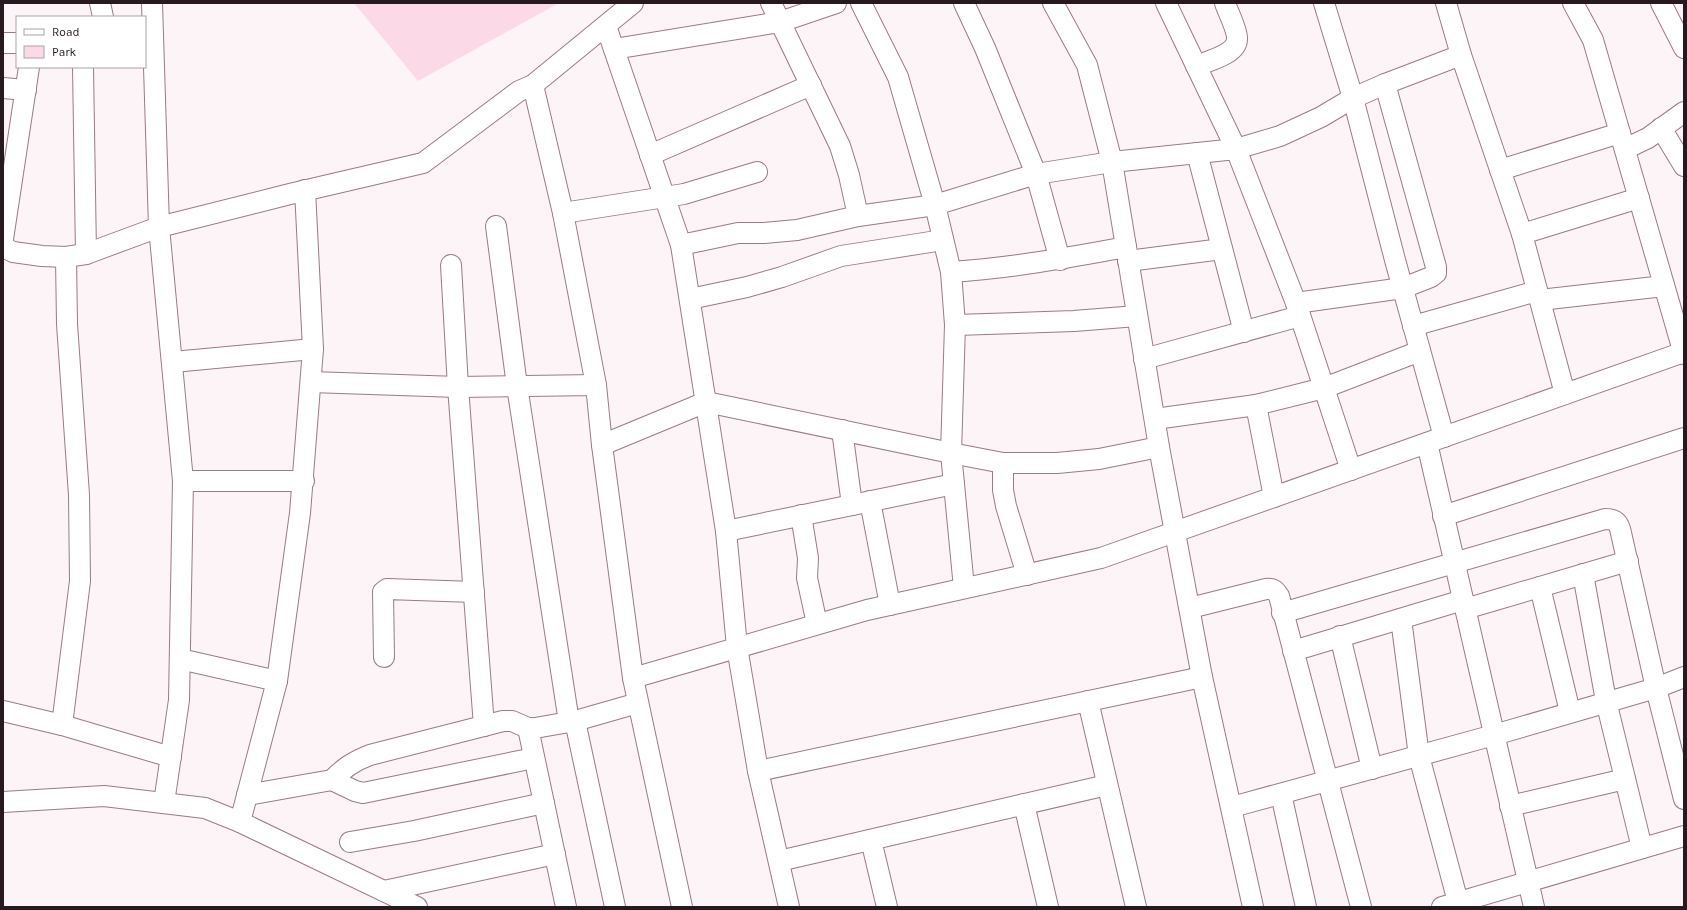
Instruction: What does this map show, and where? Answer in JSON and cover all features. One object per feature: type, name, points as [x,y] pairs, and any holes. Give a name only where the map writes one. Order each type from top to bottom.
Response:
[{"type":"street","points":[[100,3],[103,16]]},
{"type":"street","points":[[152,3],[149,28],[159,227],[183,481],[179,700],[164,803]]},
{"type":"street","points":[[3,247],[13,252],[28,254],[66,257],[86,254],[159,227],[305,190],[424,163],[519,91],[533,85],[633,3]]},
{"type":"street","points":[[771,3],[840,146],[850,176],[858,216]]},
{"type":"street","points":[[614,49],[780,22],[836,3]]},
{"type":"street","points":[[861,3],[898,77],[935,205],[951,272],[955,325],[951,452],[964,588]]},
{"type":"street","points":[[964,3],[985,48],[1036,174],[1060,260]]},
{"type":"street","points":[[1053,3],[1087,65],[1112,162],[1159,447],[1202,677],[1253,907]]},
{"type":"street","points":[[1166,3],[1236,149],[1298,309],[1351,470]]},
{"type":"street","points":[[1196,66],[1232,51],[1236,44],[1237,37],[1225,3]]},
{"type":"street","points":[[1324,3],[1353,98],[1420,351],[1435,440],[1443,516],[1534,907]]},
{"type":"street","points":[[1446,3],[1461,55],[1522,234],[1565,394]]},
{"type":"street","points":[[633,678],[736,647],[890,605],[1101,558],[1684,353],[1593,40],[1573,3]]},
{"type":"street","points":[[1661,3],[1684,48]]},
{"type":"street","points":[[606,26],[681,245],[726,531],[736,647],[758,771],[789,907]]},
{"type":"street","points":[[3,43],[16,44]]},
{"type":"street","points":[[681,245],[738,233],[764,233],[797,230],[858,216],[935,205],[1036,174],[1112,162],[1236,149],[1280,136],[1321,117],[1353,98],[1461,55]]},
{"type":"street","points":[[3,239],[29,68]]},
{"type":"street","points":[[83,68],[86,254]]},
{"type":"street","points":[[1144,359],[1244,332],[1298,309],[1403,288],[1431,277],[1436,273],[1436,267],[1385,84]]},
{"type":"street","points":[[533,85],[563,213],[596,385],[602,445],[633,678],[682,907]]},
{"type":"street","points":[[650,155],[811,85]]},
{"type":"street","points":[[3,88],[26,90]]},
{"type":"street","points":[[1500,170],[1622,141],[1648,138],[1684,112]]},
{"type":"street","points":[[1661,128],[1684,166]]},
{"type":"street","points":[[1196,153],[1244,332]]},
{"type":"street","points":[[563,213],[700,190],[756,172]]},
{"type":"street","points":[[240,822],[277,681],[304,482],[313,349],[305,190]]},
{"type":"street","points":[[1522,234],[1639,198]]},
{"type":"street","points":[[496,226],[517,386],[572,722],[615,907]]},
{"type":"street","points":[[690,299],[768,281],[841,256],[943,240]]},
{"type":"street","points":[[951,272],[995,269],[1060,260],[1127,254],[1222,249]]},
{"type":"street","points":[[62,725],[80,581],[79,495],[67,324],[66,257]]},
{"type":"street","points":[[451,266],[458,387],[484,726]]},
{"type":"street","points":[[1413,326],[1539,295],[1664,286]]},
{"type":"street","points":[[955,325],[1074,321],[1137,316]]},
{"type":"street","points":[[172,362],[313,349]]},
{"type":"street","points":[[1155,419],[1256,405],[1324,388],[1420,351]]},
{"type":"street","points":[[311,382],[458,387],[596,385]]},
{"type":"street","points":[[602,445],[706,402],[1003,463],[1056,463],[1099,459],[1159,447]]},
{"type":"street","points":[[1256,405],[1274,497]]},
{"type":"street","points":[[842,430],[890,605]]},
{"type":"street","points":[[1443,516],[1684,438]]},
{"type":"street","points":[[1003,463],[1006,506],[1027,575]]},
{"type":"street","points":[[183,481],[304,482]]},
{"type":"street","points":[[726,531],[954,484]]},
{"type":"street","points":[[801,515],[808,558],[807,578],[817,624]]},
{"type":"street","points":[[1282,613],[1605,519],[1613,519],[1619,524],[1656,688],[1684,799]]},
{"type":"street","points":[[1292,651],[1402,618],[1540,587],[1628,561]]},
{"type":"street","points":[[1583,574],[1606,701],[1642,848]]},
{"type":"street","points":[[1540,587],[1570,712]]},
{"type":"street","points":[[1190,608],[1271,588],[1278,596],[1361,907]]},
{"type":"street","points":[[384,657],[383,592],[387,589],[474,592]]},
{"type":"street","points":[[1402,618],[1419,756],[1450,905],[1684,836]]},
{"type":"street","points":[[1340,636],[1372,769]]},
{"type":"street","points":[[180,658],[277,681]]},
{"type":"street","points":[[758,771],[1202,677]]},
{"type":"street","points":[[1232,807],[1494,735],[1606,701],[1656,688],[1684,677]]},
{"type":"street","points":[[1088,702],[1136,907]]},
{"type":"street","points":[[248,795],[332,780],[342,770],[355,761],[370,755],[504,721],[512,721],[528,728],[572,722],[638,703]]},
{"type":"street","points":[[3,712],[62,725],[171,757]]},
{"type":"street","points":[[528,728],[566,907]]},
{"type":"street","points":[[332,780],[354,791],[363,792],[534,758]]},
{"type":"street","points":[[1510,806],[1625,779]]},
{"type":"street","points":[[779,861],[1107,785]]},
{"type":"street","points":[[1281,794],[1306,907]]},
{"type":"street","points":[[3,802],[104,796],[205,808],[240,822],[417,907]]},
{"type":"street","points":[[350,842],[414,831],[544,803]]},
{"type":"street","points":[[1024,804],[1048,907]]},
{"type":"street","points":[[871,840],[887,907]]},
{"type":"street","points":[[384,891],[555,854]]},
{"type":"green space","points":[[354,3],[559,3],[418,81]]}]
